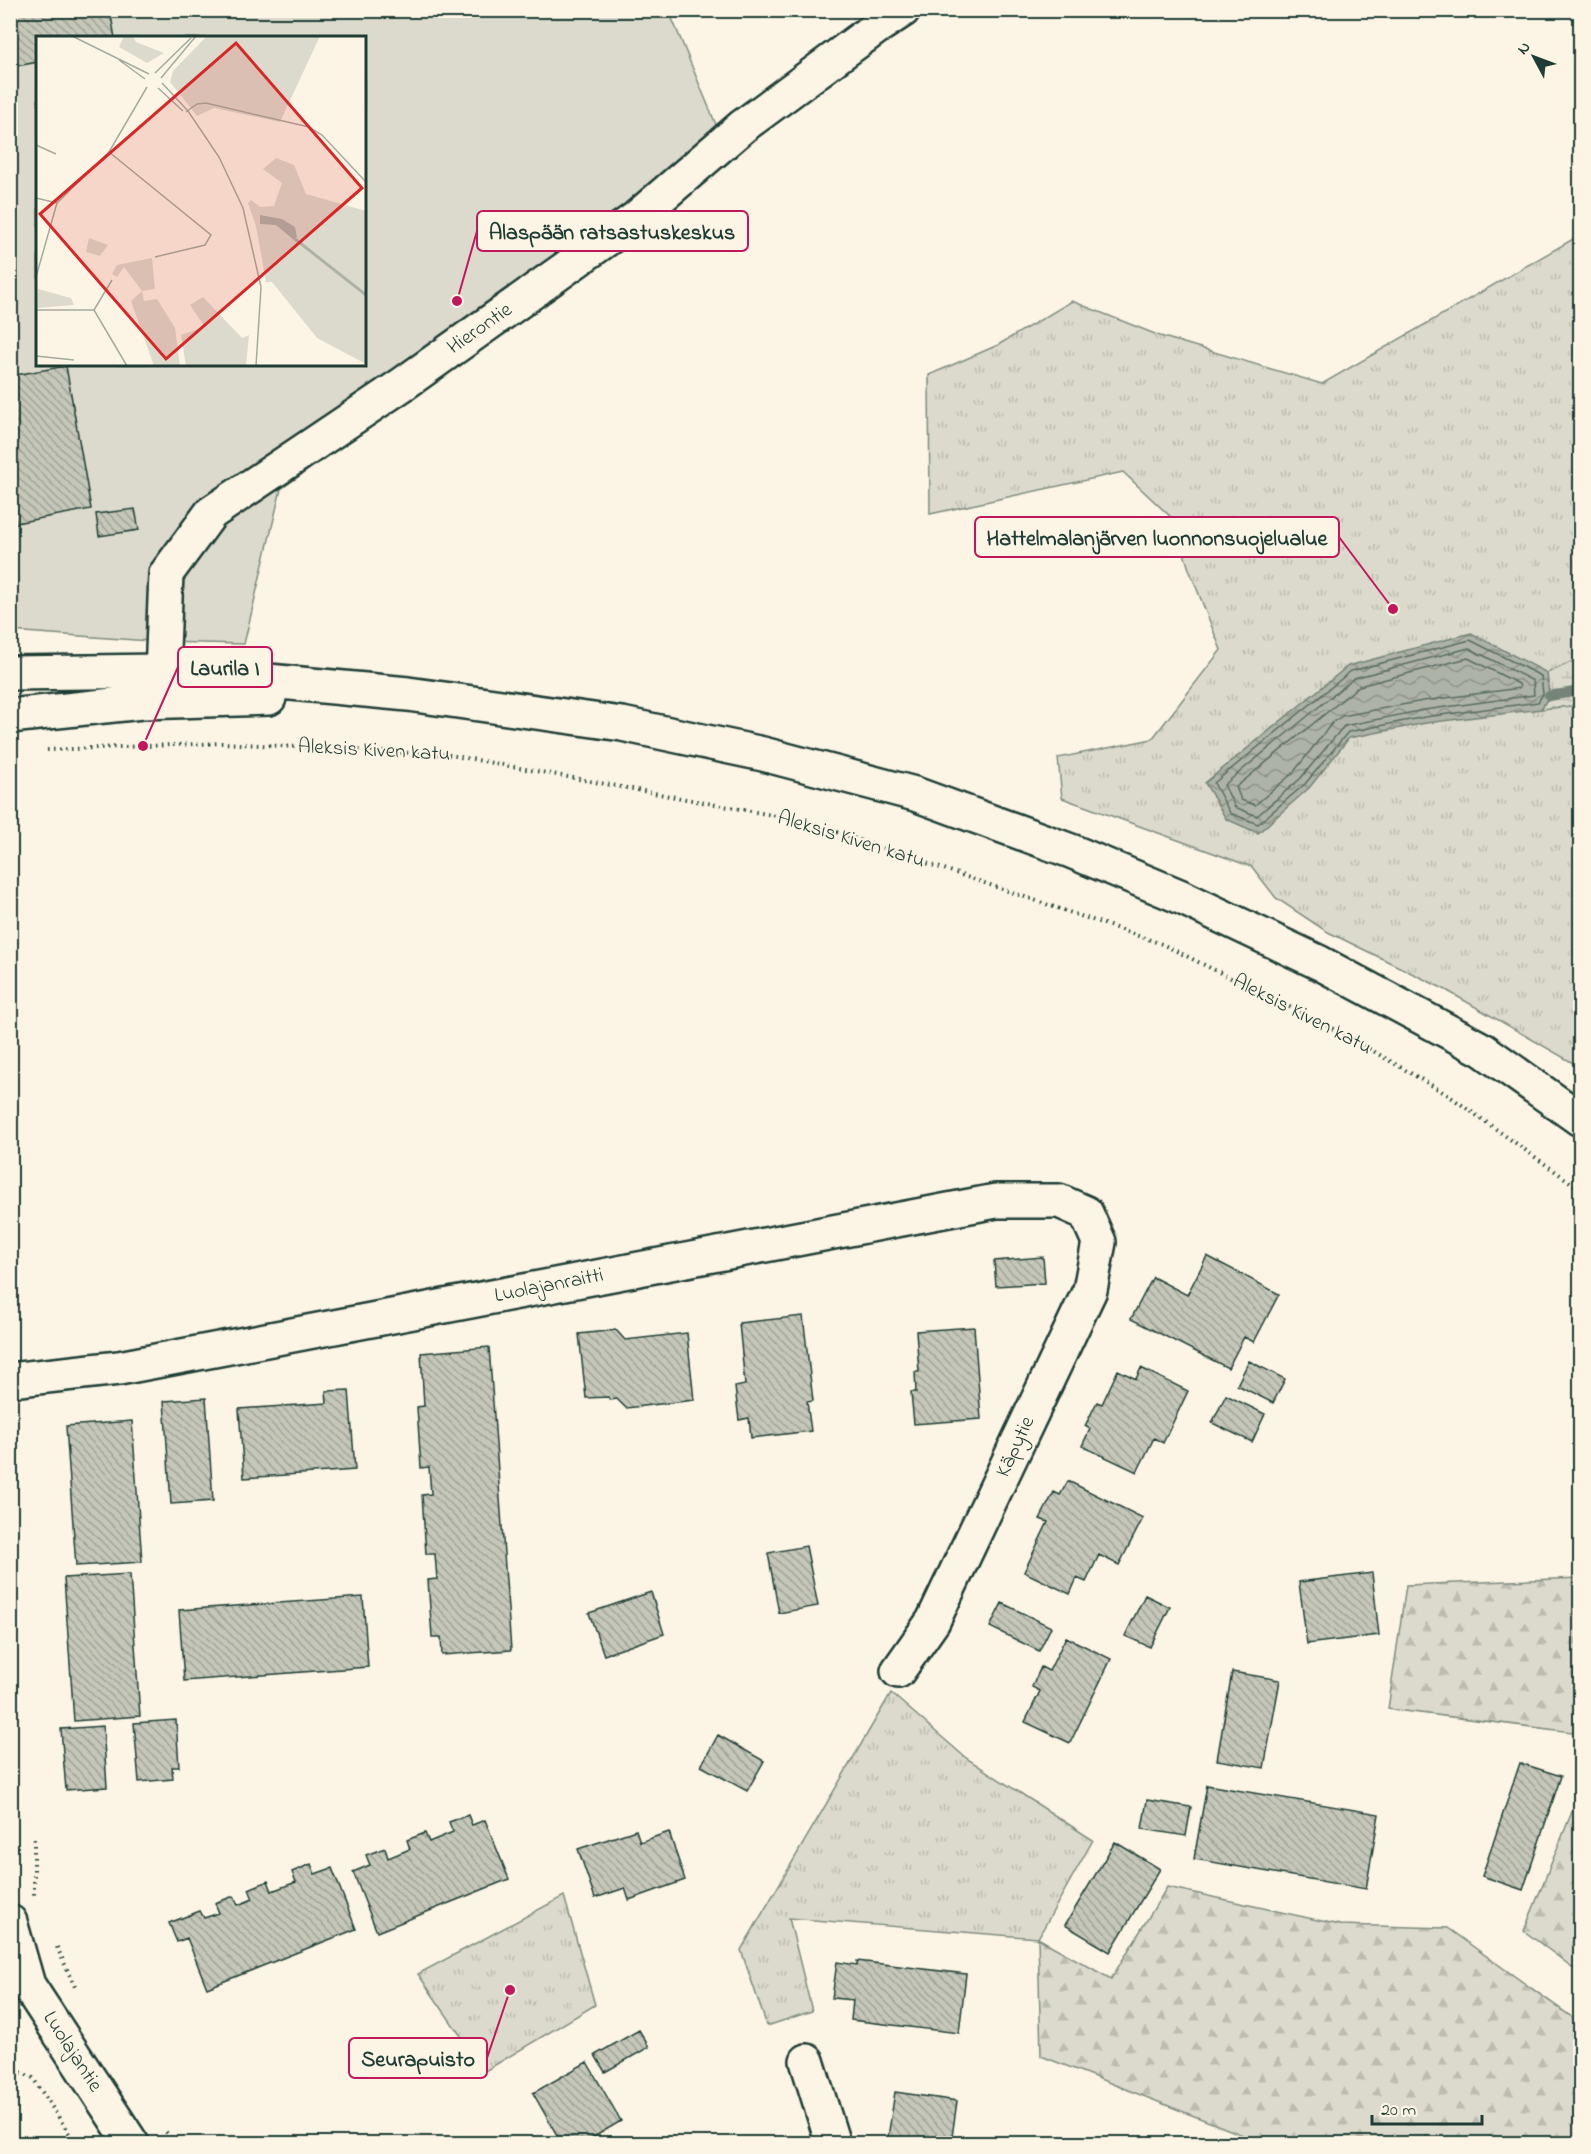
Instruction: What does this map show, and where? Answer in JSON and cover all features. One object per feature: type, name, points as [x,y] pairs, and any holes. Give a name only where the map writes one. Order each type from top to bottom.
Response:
[{"type":"street","name":"Hierontie","points":[[161,686],[166,574],[211,513],[403,384],[635,219],[743,126],[903,10]]},
{"type":"street","points":[[10,673],[161,686],[408,694],[622,724],[764,754],[915,794],[1093,860],[1179,896],[1320,963],[1483,1050],[1581,1119]]},
{"type":"street","points":[[10,716],[161,686]]},
{"type":"street","name":"Luolajanraitti","points":[[10,1380],[119,1368],[996,1201],[1059,1201],[1086,1213]]},
{"type":"street","name":"Käpytie","points":[[898,1671],[933,1621],[1090,1290],[1099,1242],[1086,1213]]},
{"type":"street","name":"Luolajantie","points":[[10,1922],[19,1990],[132,2144]]},
{"type":"street","points":[[807,2061],[833,2144]]},
{"type":"path","name":"Aleksis Kiven katu","points":[[44,751],[222,743],[450,755],[804,821],[1162,944],[1344,1034],[1448,1095],[1581,1189]]},
{"type":"path","points":[[34,1839],[34,1899]]},
{"type":"path","points":[[55,1943],[80,1997]]},
{"type":"path","points":[[10,2067],[33,2078],[76,2144]]},
{"type":"path","points":[[161,2125],[175,2144]]},
{"type":"green space","points":[[10,11],[669,11],[717,127],[734,156],[641,237],[281,489],[244,644],[163,642],[11,631]]},
{"type":"green space","points":[[1580,235],[1580,1067],[1446,990],[1326,931],[1276,898],[1252,867],[1062,798],[1058,758],[1152,739],[1221,650],[1189,569],[1173,519],[1123,472],[930,514],[929,375],[998,345],[1072,301],[1160,336],[1322,384]]},
{"type":"green space","points":[[1580,658],[1580,705],[1541,709],[1549,696],[1547,673]]},
{"type":"green space","points":[[1580,1578],[1580,1733],[1388,1709],[1406,1585]]},
{"type":"green space","points":[[891,1693],[966,1758],[1093,1840],[1038,1938],[789,1918],[812,2011],[767,2026],[741,1950]]},
{"type":"green space","points":[[1580,1792],[1580,1973],[1524,1931]]},
{"type":"green space","points":[[1167,1887],[1340,1925],[1447,1928],[1580,2023],[1580,2143],[1263,2143],[1041,2056],[1038,1938],[1111,1979]]},
{"type":"green space","points":[[564,1896],[595,2005],[485,2071],[418,1974]]},
{"type":"water","points":[[1471,633],[1547,673],[1549,696],[1541,709],[1426,723],[1349,738],[1309,788],[1258,833],[1226,819],[1205,783],[1348,666]]},
{"type":"building","points":[[10,10],[110,10],[115,36],[36,36],[36,62],[10,67]]},
{"type":"building","points":[[66,366],[91,509],[10,524],[10,376]]},
{"type":"building","points":[[135,509],[139,530],[99,536],[96,514]]},
{"type":"building","points":[[1207,1256],[1279,1294],[1254,1342],[1244,1337],[1228,1368],[1131,1319],[1153,1277],[1187,1295]]},
{"type":"building","points":[[1043,1257],[1045,1283],[996,1286],[994,1261]]},
{"type":"building","points":[[803,1316],[813,1401],[807,1402],[811,1431],[751,1438],[749,1418],[739,1420],[735,1387],[745,1385],[739,1323]]},
{"type":"building","points":[[974,1327],[981,1419],[914,1424],[911,1392],[916,1392],[915,1372],[919,1372],[916,1331]]},
{"type":"building","points":[[616,1330],[625,1340],[687,1333],[694,1400],[626,1408],[617,1399],[586,1398],[579,1334]]},
{"type":"building","points":[[489,1347],[511,1650],[442,1655],[441,1637],[432,1637],[428,1580],[437,1579],[435,1554],[426,1554],[422,1495],[431,1494],[429,1467],[421,1468],[417,1407],[424,1406],[421,1353]]},
{"type":"building","points":[[1249,1361],[1285,1379],[1273,1403],[1237,1385]]},
{"type":"building","points":[[1141,1368],[1188,1391],[1163,1443],[1154,1438],[1137,1472],[1082,1446],[1090,1429],[1085,1426],[1097,1402],[1102,1404],[1118,1370],[1136,1379]]},
{"type":"building","points":[[349,1390],[355,1470],[244,1478],[239,1409],[327,1403],[326,1391]]},
{"type":"building","points":[[1226,1395],[1265,1414],[1252,1442],[1212,1423]]},
{"type":"building","points":[[206,1398],[213,1501],[171,1504],[164,1401]]},
{"type":"building","points":[[132,1421],[142,1562],[76,1566],[66,1426]]},
{"type":"building","points":[[1068,1481],[1143,1518],[1119,1565],[1099,1555],[1086,1582],[1077,1578],[1070,1594],[1024,1572],[1048,1522],[1040,1519],[1054,1492],[1060,1495]]},
{"type":"building","points":[[806,1546],[818,1606],[779,1613],[768,1553]]},
{"type":"building","points":[[1372,1573],[1379,1635],[1307,1644],[1299,1582]]},
{"type":"building","points":[[130,1574],[140,1716],[74,1721],[64,1578]]},
{"type":"building","points":[[651,1592],[664,1634],[604,1655],[589,1613]]},
{"type":"building","points":[[1145,1595],[1170,1607],[1150,1647],[1125,1636]]},
{"type":"building","points":[[363,1597],[368,1667],[184,1681],[179,1610]]},
{"type":"building","points":[[1002,1603],[1051,1627],[1039,1651],[990,1627]]},
{"type":"building","points":[[1066,1637],[1111,1659],[1070,1743],[1025,1722],[1040,1691],[1032,1687],[1041,1667],[1049,1671]]},
{"type":"building","points":[[1232,1672],[1280,1680],[1264,1768],[1217,1760]]},
{"type":"building","points":[[176,1720],[179,1767],[172,1767],[173,1779],[139,1782],[134,1723]]},
{"type":"building","points":[[103,1726],[107,1787],[66,1790],[61,1729]]},
{"type":"building","points":[[718,1735],[764,1761],[747,1791],[701,1766]]},
{"type":"building","points":[[1520,1763],[1561,1776],[1523,1890],[1482,1876]]},
{"type":"building","points":[[1207,1785],[1379,1814],[1366,1889],[1194,1859]]},
{"type":"building","points":[[1147,1800],[1191,1807],[1186,1836],[1142,1829]]},
{"type":"building","points":[[468,1815],[472,1825],[485,1820],[509,1879],[377,1932],[353,1872],[370,1865],[366,1855],[385,1848],[388,1858],[410,1849],[407,1840],[425,1833],[429,1842],[453,1832],[449,1822]]},
{"type":"building","points":[[636,1830],[640,1842],[669,1832],[685,1880],[629,1900],[625,1888],[595,1898],[578,1849]]},
{"type":"building","points":[[1115,1842],[1160,1869],[1110,1952],[1065,1925]]},
{"type":"building","points":[[311,1864],[315,1874],[332,1868],[356,1929],[207,1988],[187,1938],[177,1942],[169,1923],[200,1911],[204,1918],[219,1913],[215,1903],[234,1896],[238,1905],[253,1899],[249,1889],[268,1881],[272,1891],[296,1882],[292,1872]]},
{"type":"building","points":[[857,1961],[966,1974],[959,2033],[851,2020],[853,2000],[832,1998],[837,1962],[857,1965]]},
{"type":"building","points":[[639,2030],[649,2047],[605,2072],[595,2055]]},
{"type":"building","points":[[587,2062],[621,2121],[582,2144],[562,2144],[533,2093]]},
{"type":"building","points":[[895,2092],[957,2101],[951,2144],[887,2144]]},
{"type":"waterway","points":[[1549,696],[1580,691]]},
{"type":"place","name":"Alaspään ratsastuskeskus","points":[[457,301]]},
{"type":"place","name":"Hattelmalanjärven luonnonsuojelualue","points":[[1393,609]]},
{"type":"place","name":"Laurila I","points":[[143,746]]},
{"type":"place","name":"Seurapuisto","points":[[510,1990]]}]
